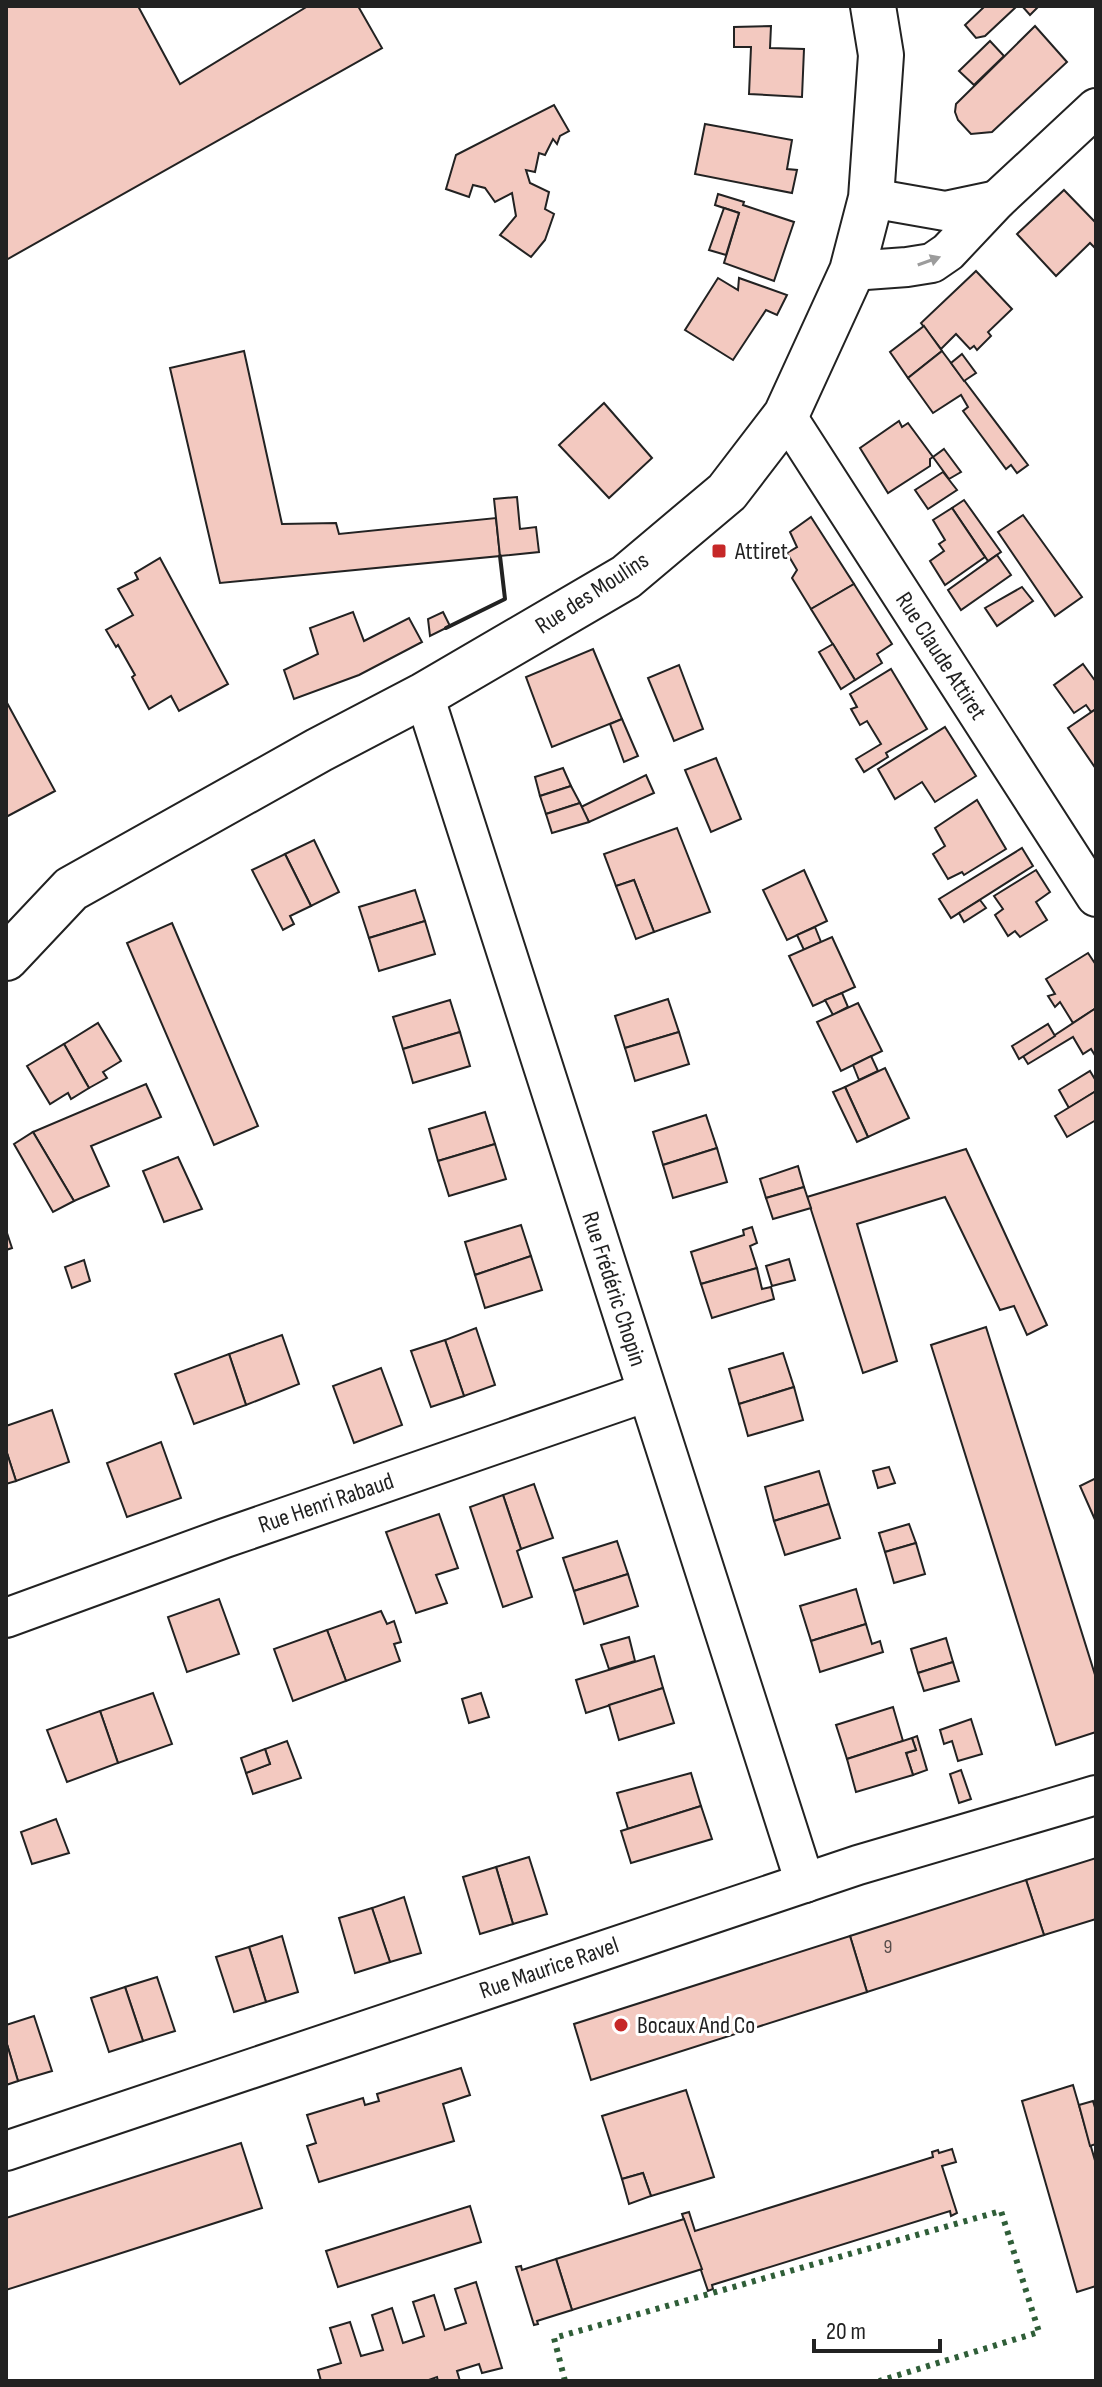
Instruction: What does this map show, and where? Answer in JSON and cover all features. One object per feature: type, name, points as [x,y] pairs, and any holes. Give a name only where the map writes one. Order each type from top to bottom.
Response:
[{"type":"street","name":"Rue des Moulins","points":[[6,958],[71,889],[424,695],[626,577],[727,492],[786,415],[852,271],[871,198],[881,55],[873,6]]},
{"type":"street","points":[[852,271],[932,263],[948,252],[997,200],[1096,108]]},
{"type":"street","points":[[871,198],[945,211],[997,200]]},
{"type":"street","name":"Rue Claude Attiret","points":[[786,415],[1092,879]]},
{"type":"street","name":"Rue Frédéric Chopin","points":[[424,695],[805,1883]]},
{"type":"street","name":"Rue Henri Rabaud","points":[[6,1618],[225,1538],[647,1392]]},
{"type":"street","name":"Rue Maurice Ravel","points":[[6,2151],[858,1865],[1096,1795]]},
{"type":"building","points":[[6,6],[138,6],[180,84],[308,6],[358,6],[382,48],[6,260]]},
{"type":"building","points":[[985,6],[1017,6],[985,36],[976,38],[965,25]]},
{"type":"building","points":[[1022,6],[1039,6],[1030,15]]},
{"type":"building","points":[[771,26],[770,48],[804,49],[802,97],[749,94],[751,47],[734,47],[734,27]]},
{"type":"building","points":[[1035,26],[1067,62],[992,132],[971,134],[958,120],[956,104]]},
{"type":"building","points":[[990,41],[1004,56],[974,85],[959,71]]},
{"type":"building","points":[[554,105],[569,131],[560,136],[557,144],[553,139],[545,155],[539,153],[535,172],[526,170],[530,183],[549,192],[545,209],[554,214],[545,240],[531,257],[500,235],[516,216],[512,193],[495,202],[485,188],[473,185],[469,197],[446,189],[456,155]]},
{"type":"building","points":[[705,124],[792,140],[787,169],[797,170],[792,193],[695,174]]},
{"type":"building","points":[[1064,190],[1096,223],[1096,249],[1090,243],[1056,276],[1017,234]]},
{"type":"building","points":[[718,194],[794,222],[774,281],[724,263],[739,213],[715,205]]},
{"type":"building","points":[[724,208],[739,213],[726,255],[709,250]]},
{"type":"building","points":[[976,271],[1012,309],[988,332],[991,336],[977,350],[974,346],[970,349],[956,334],[941,349],[921,323]]},
{"type":"building","points":[[718,278],[738,290],[739,278],[787,295],[777,315],[766,310],[733,360],[685,330]]},
{"type":"building","points":[[924,326],[942,351],[908,378],[890,352]]},
{"type":"building","points":[[244,351],[282,524],[336,523],[339,534],[496,518],[500,556],[220,583],[170,368]]},
{"type":"building","points":[[942,351],[1028,465],[1017,473],[1011,465],[1006,469],[963,411],[968,407],[961,395],[933,413],[908,378]]},
{"type":"building","points":[[962,354],[976,373],[964,381],[951,363]]},
{"type":"building","points":[[604,403],[652,458],[609,498],[559,445]]},
{"type":"building","points":[[899,421],[902,427],[908,423],[933,457],[930,466],[888,493],[860,448]]},
{"type":"building","points":[[944,449],[961,472],[949,479],[933,457]]},
{"type":"building","points":[[943,472],[957,490],[928,509],[915,490]]},
{"type":"building","points":[[517,497],[520,529],[536,527],[539,552],[500,556],[494,499]]},
{"type":"building","points":[[964,500],[1001,552],[988,561],[952,508]]},
{"type":"building","points":[[952,508],[985,557],[945,585],[930,561],[944,551],[939,544],[945,540],[933,520]]},
{"type":"building","points":[[1023,515],[1082,597],[1055,616],[998,532]]},
{"type":"building","points":[[811,517],[854,584],[811,609],[792,578],[797,570],[787,553],[797,547],[790,532]]},
{"type":"building","points":[[997,555],[1011,575],[961,610],[948,590]]},
{"type":"building","points":[[160,558],[228,684],[179,711],[171,696],[149,709],[132,677],[135,675],[106,630],[133,615],[118,589],[138,579],[135,573]]},
{"type":"building","points":[[854,584],[892,644],[877,654],[882,663],[855,680],[811,609]]},
{"type":"building","points":[[1022,587],[1033,601],[997,626],[985,608]]},
{"type":"building","points":[[353,612],[364,641],[409,618],[422,642],[359,675],[294,699],[284,670],[318,654],[310,628]]},
{"type":"building","points":[[443,612],[450,626],[430,636],[428,619]]},
{"type":"building","points":[[833,644],[855,680],[841,689],[819,652]]},
{"type":"building","points":[[593,649],[622,719],[552,747],[526,677]]},
{"type":"building","points":[[1083,664],[1096,682],[1096,709],[1091,712],[1086,705],[1074,713],[1054,685]]},
{"type":"building","points":[[679,665],[703,729],[674,741],[648,678]]},
{"type":"building","points":[[891,669],[927,729],[886,753],[888,757],[864,772],[856,759],[881,744],[867,721],[860,725],[851,709],[857,707],[850,694]]},
{"type":"building","points":[[6,701],[55,791],[6,817]]},
{"type":"building","points":[[1096,709],[1096,769],[1068,728]]},
{"type":"building","points":[[622,719],[638,756],[624,762],[610,724]]},
{"type":"building","points":[[945,727],[976,776],[935,802],[922,782],[895,799],[878,769]]},
{"type":"building","points":[[716,758],[741,819],[711,832],[685,770]]},
{"type":"building","points":[[563,768],[571,786],[540,796],[535,777]]},
{"type":"building","points":[[646,775],[654,793],[589,822],[581,807]]},
{"type":"building","points":[[571,786],[580,803],[546,814],[540,796]]},
{"type":"building","points":[[977,800],[1006,849],[964,875],[962,872],[948,879],[933,854],[945,846],[935,828]]},
{"type":"building","points":[[580,803],[589,822],[552,833],[546,814]]},
{"type":"building","points":[[677,828],[710,912],[654,932],[634,880],[616,886],[604,854]]},
{"type":"building","points":[[314,840],[339,892],[311,906],[285,854]]},
{"type":"building","points":[[1022,848],[1033,866],[951,918],[939,899]]},
{"type":"building","points":[[285,854],[311,906],[290,916],[294,924],[283,930],[252,870]]},
{"type":"building","points":[[804,870],[827,921],[787,940],[763,890]]},
{"type":"building","points":[[1036,870],[1050,892],[1036,902],[1047,920],[1020,937],[1015,931],[1008,936],[995,915],[1003,909],[994,896]]},
{"type":"building","points":[[634,880],[654,932],[636,939],[616,886]]},
{"type":"building","points":[[415,890],[425,921],[369,938],[359,907]]},
{"type":"building","points":[[980,900],[986,908],[964,922],[959,913]]},
{"type":"building","points":[[425,921],[435,954],[379,971],[369,938]]},
{"type":"building","points":[[172,923],[258,1126],[214,1145],[127,943]]},
{"type":"building","points":[[815,927],[821,942],[804,950],[797,935]]},
{"type":"building","points":[[832,937],[855,987],[813,1006],[789,956]]},
{"type":"building","points":[[1088,953],[1096,965],[1096,1008],[1073,1023],[1060,1002],[1055,1007],[1048,996],[1055,994],[1046,979]]},
{"type":"building","points":[[842,993],[848,1007],[833,1015],[825,1000]]},
{"type":"building","points":[[668,999],[679,1032],[625,1048],[615,1016]]},
{"type":"building","points":[[450,1000],[460,1032],[403,1049],[393,1017]]},
{"type":"building","points":[[858,1003],[882,1051],[841,1071],[817,1022]]},
{"type":"building","points":[[1096,1008],[1096,1057],[1091,1049],[1083,1054],[1073,1037],[1028,1064],[1023,1056]]},
{"type":"building","points":[[98,1023],[121,1061],[103,1072],[107,1078],[89,1088],[64,1044]]},
{"type":"building","points":[[1048,1024],[1055,1036],[1019,1059],[1012,1046]]},
{"type":"building","points":[[460,1032],[470,1066],[413,1083],[403,1049]]},
{"type":"building","points":[[679,1032],[689,1064],[635,1081],[625,1048]]},
{"type":"building","points":[[64,1044],[89,1088],[71,1099],[68,1093],[50,1104],[27,1066]]},
{"type":"building","points":[[871,1056],[878,1071],[859,1080],[853,1065]]},
{"type":"building","points":[[885,1068],[909,1118],[868,1137],[845,1087]]},
{"type":"building","points":[[1090,1071],[1096,1081],[1096,1091],[1069,1108],[1059,1090]]},
{"type":"building","points":[[146,1084],[161,1117],[91,1146],[109,1186],[74,1201],[33,1132]]},
{"type":"building","points":[[845,1087],[868,1137],[857,1142],[833,1092]]},
{"type":"building","points":[[1096,1091],[1096,1120],[1067,1137],[1055,1116]]},
{"type":"building","points":[[485,1112],[495,1144],[438,1161],[429,1129]]},
{"type":"building","points":[[706,1115],[717,1148],[663,1165],[653,1132]]},
{"type":"building","points":[[33,1132],[74,1201],[53,1212],[14,1144]]},
{"type":"building","points":[[495,1144],[506,1179],[449,1196],[438,1161]]},
{"type":"building","points":[[717,1148],[727,1182],[673,1198],[663,1165]]},
{"type":"building","points":[[966,1149],[1047,1325],[1027,1335],[1014,1306],[1000,1310],[945,1197],[857,1224],[897,1361],[863,1373],[807,1197]]},
{"type":"building","points":[[178,1157],[202,1209],[164,1222],[143,1171]]},
{"type":"building","points":[[798,1166],[804,1187],[766,1198],[760,1179]]},
{"type":"building","points":[[804,1187],[811,1208],[773,1219],[766,1198]]},
{"type":"building","points":[[521,1225],[531,1256],[475,1275],[465,1242]]},
{"type":"building","points":[[752,1227],[757,1243],[750,1246],[757,1268],[701,1284],[691,1252],[744,1235],[743,1230]]},
{"type":"building","points":[[6,1230],[12,1248],[6,1250]]},
{"type":"building","points":[[531,1256],[542,1290],[485,1308],[475,1275]]},
{"type":"building","points":[[789,1259],[795,1280],[772,1286],[766,1266]]},
{"type":"building","points":[[84,1260],[90,1281],[72,1288],[65,1267]]},
{"type":"building","points":[[757,1268],[762,1289],[771,1287],[774,1299],[712,1318],[701,1284]]},
{"type":"building","points":[[986,1327],[1096,1678],[1096,1732],[1056,1745],[931,1345]]},
{"type":"building","points":[[476,1328],[495,1385],[464,1396],[445,1340]]},
{"type":"building","points":[[282,1335],[299,1384],[246,1405],[229,1354]]},
{"type":"building","points":[[445,1340],[464,1396],[431,1407],[411,1351]]},
{"type":"building","points":[[783,1353],[794,1387],[739,1404],[729,1369]]},
{"type":"building","points":[[229,1354],[246,1405],[194,1424],[175,1374]]},
{"type":"building","points":[[381,1368],[402,1425],[354,1443],[333,1386]]},
{"type":"building","points":[[794,1387],[803,1420],[748,1436],[739,1404]]},
{"type":"building","points":[[52,1410],[69,1462],[16,1481],[6,1450],[6,1426]]},
{"type":"building","points":[[161,1442],[181,1498],[127,1517],[107,1463]]},
{"type":"building","points":[[6,1450],[16,1481],[6,1484]]},
{"type":"building","points":[[889,1467],[895,1483],[878,1488],[873,1471]]},
{"type":"building","points":[[819,1471],[829,1504],[774,1521],[765,1487]]},
{"type":"building","points":[[1096,1478],[1096,1522],[1080,1486]]},
{"type":"building","points":[[534,1484],[553,1538],[521,1549],[503,1495]]},
{"type":"building","points":[[503,1495],[521,1549],[517,1551],[532,1597],[503,1607],[470,1507]]},
{"type":"building","points":[[829,1504],[840,1538],[785,1555],[774,1521]]},
{"type":"building","points":[[439,1514],[458,1568],[436,1575],[447,1603],[416,1613],[386,1532]]},
{"type":"building","points":[[909,1524],[916,1543],[885,1552],[879,1533]]},
{"type":"building","points":[[617,1541],[628,1574],[574,1591],[563,1558]]},
{"type":"building","points":[[916,1543],[925,1574],[894,1583],[885,1552]]},
{"type":"building","points":[[628,1574],[638,1606],[584,1624],[574,1591]]},
{"type":"building","points":[[856,1589],[866,1624],[811,1641],[800,1606]]},
{"type":"building","points":[[219,1599],[239,1654],[187,1672],[168,1617]]},
{"type":"building","points":[[381,1611],[387,1624],[394,1621],[401,1642],[394,1644],[400,1661],[346,1681],[327,1630]]},
{"type":"building","points":[[866,1624],[872,1644],[880,1641],[883,1652],[820,1672],[811,1641]]},
{"type":"building","points":[[327,1630],[346,1681],[293,1701],[274,1649]]},
{"type":"building","points":[[629,1637],[635,1661],[609,1669],[601,1645]]},
{"type":"building","points":[[946,1638],[953,1662],[918,1673],[911,1649]]},
{"type":"building","points":[[654,1656],[663,1688],[586,1713],[576,1680]]},
{"type":"building","points":[[953,1662],[959,1681],[924,1691],[918,1673]]},
{"type":"building","points":[[663,1688],[674,1723],[619,1740],[609,1705]]},
{"type":"building","points":[[153,1693],[172,1744],[118,1763],[100,1711]]},
{"type":"building","points":[[481,1693],[489,1717],[469,1723],[462,1699]]},
{"type":"building","points":[[893,1707],[903,1741],[847,1759],[836,1725]]},
{"type":"building","points":[[100,1711],[118,1763],[67,1782],[47,1730]]},
{"type":"building","points":[[971,1719],[982,1754],[958,1761],[952,1741],[944,1744],[940,1730]]},
{"type":"building","points":[[917,1736],[927,1770],[913,1775],[906,1753],[916,1750],[912,1738]]},
{"type":"building","points":[[912,1738],[916,1750],[906,1753],[913,1775],[856,1792],[847,1759]]},
{"type":"building","points":[[287,1741],[301,1778],[253,1794],[246,1773],[270,1764],[265,1749]]},
{"type":"building","points":[[265,1749],[270,1764],[246,1773],[241,1758]]},
{"type":"building","points":[[961,1770],[971,1799],[959,1803],[950,1774]]},
{"type":"building","points":[[691,1773],[701,1806],[628,1829],[617,1793]]},
{"type":"building","points":[[701,1806],[712,1839],[631,1863],[621,1831]]},
{"type":"building","points":[[56,1819],[69,1853],[32,1864],[21,1832]]},
{"type":"building","points":[[529,1857],[547,1914],[513,1924],[496,1867]]},
{"type":"building","points":[[1096,1858],[1096,1919],[1044,1935],[1026,1880]]},
{"type":"building","points":[[496,1867],[513,1924],[480,1934],[463,1877]]},
{"type":"building","points":[[1026,1880],[1044,1935],[867,1992],[850,1936]]},
{"type":"building","points":[[404,1897],[421,1953],[390,1962],[372,1908]]},
{"type":"building","points":[[372,1908],[390,1962],[355,1973],[339,1918]]},
{"type":"building","points":[[282,1936],[298,1992],[266,2002],[249,1947]]},
{"type":"building","points":[[850,1936],[867,1992],[591,2080],[574,2024]]},
{"type":"building","points":[[249,1947],[266,2002],[234,2012],[216,1957]]},
{"type":"building","points":[[157,1977],[175,2031],[143,2041],[125,1987]]},
{"type":"building","points":[[125,1987],[143,2041],[109,2052],[91,1998]]},
{"type":"building","points":[[34,2016],[52,2071],[18,2081],[6,2041],[6,2025]]},
{"type":"building","points":[[6,2041],[18,2081],[6,2085]]},
{"type":"building","points":[[461,2068],[470,2095],[443,2104],[454,2141],[319,2182],[307,2146],[316,2143],[307,2115],[363,2098],[365,2105],[379,2101],[377,2094]]},
{"type":"building","points":[[1073,2085],[1096,2164],[1096,2286],[1077,2292],[1022,2101]]},
{"type":"building","points":[[686,2090],[714,2177],[651,2196],[643,2173],[622,2179],[602,2116]]},
{"type":"building","points":[[1093,2101],[1096,2144],[1090,2146],[1079,2105]]},
{"type":"building","points":[[241,2143],[262,2208],[6,2290],[6,2218]]},
{"type":"building","points":[[952,2149],[956,2162],[942,2166],[957,2213],[951,2216],[950,2211],[712,2285],[713,2289],[708,2291],[682,2214],[689,2212],[695,2231],[933,2157],[932,2152],[938,2150],[939,2153]]},
{"type":"building","points":[[643,2173],[651,2196],[629,2204],[622,2179]]},
{"type":"building","points":[[470,2206],[481,2242],[338,2287],[326,2251]]},
{"type":"building","points":[[684,2219],[702,2269],[572,2310],[556,2259]]},
{"type":"building","points":[[556,2259],[572,2310],[537,2321],[538,2324],[534,2325],[516,2267],[521,2266],[522,2270]]},
{"type":"building","points":[[476,2282],[502,2368],[482,2373],[479,2364],[457,2371],[460,2381],[438,2381],[437,2377],[426,2381],[321,2381],[318,2370],[341,2363],[330,2328],[350,2322],[361,2356],[383,2350],[372,2315],[392,2308],[403,2343],[424,2336],[413,2302],[434,2295],[445,2330],[466,2323],[455,2289]]},
{"type":"hedge","points":[[565,2381],[554,2338],[1001,2211],[1039,2332],[879,2381]]},
{"type":"wall","points":[[446,628],[505,599],[500,556]]},
{"type":"place","name":"Attiret","points":[[719,551]]},
{"type":"place","name":"Bocaux And Co","points":[[621,2025]]}]
